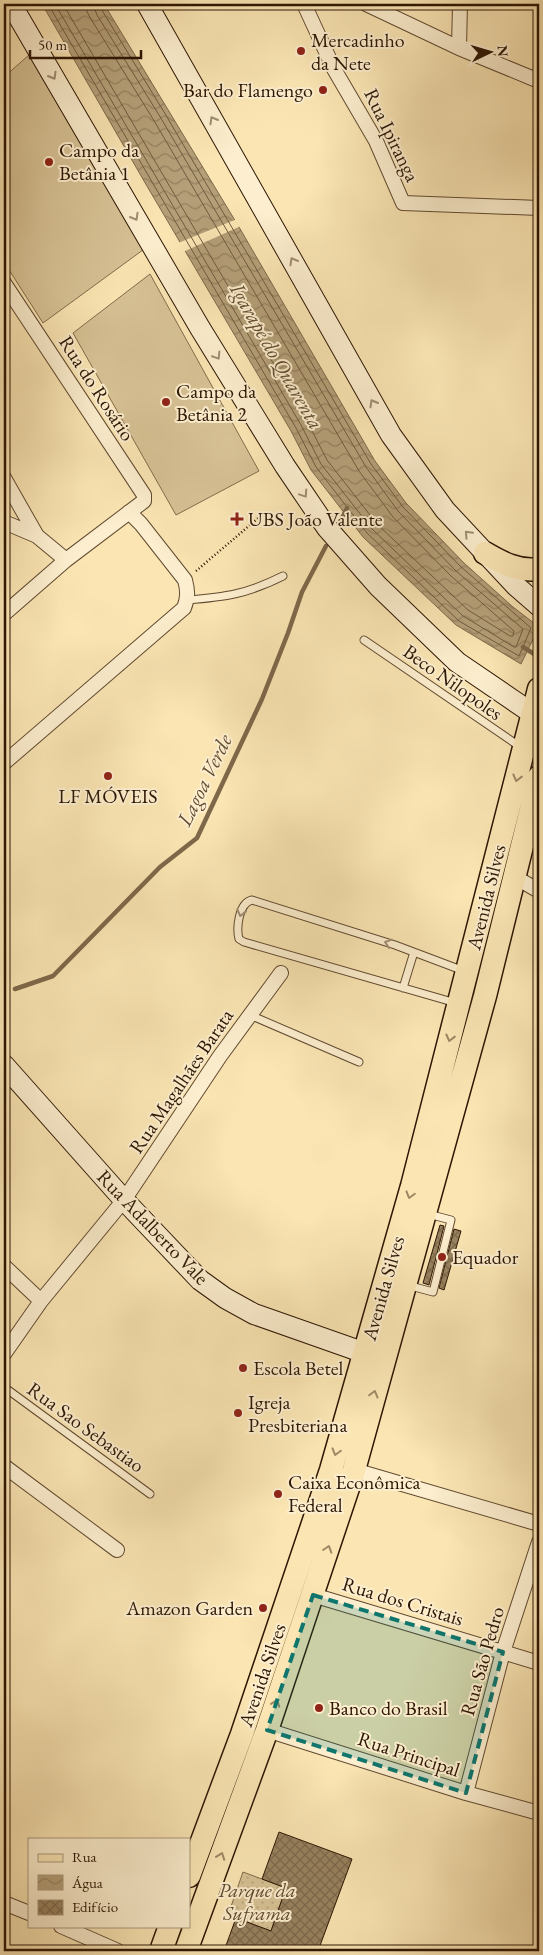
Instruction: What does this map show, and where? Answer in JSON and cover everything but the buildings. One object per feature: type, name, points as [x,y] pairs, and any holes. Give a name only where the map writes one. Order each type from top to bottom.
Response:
[{"type":"main road","points":[[485,553],[503,564],[530,570],[539,569]]},
{"type":"main road","name":"Avenida Silves","points":[[190,1873],[242,1734],[331,1470],[412,1186],[524,749],[536,716],[539,689]]},
{"type":"main road","name":"Avenida Silves","points":[[186,1951],[267,1730],[354,1470],[485,996],[539,776]]},
{"type":"main road","points":[[161,1951],[169,1928]]},
{"type":"street","points":[[11,4],[200,328],[285,466],[327,528],[378,586],[458,662],[536,716]]},
{"type":"street","points":[[147,4],[391,435],[445,510],[516,586],[539,606]]},
{"type":"street","name":"Rua Ipiranga","points":[[304,4],[334,69],[376,142],[402,203],[539,208]]},
{"type":"street","points":[[366,4],[459,48],[539,81]]},
{"type":"street","points":[[459,48],[460,4]]},
{"type":"street","name":"Rua do Rosário","points":[[4,283],[144,495],[144,501],[129,512]]},
{"type":"street","points":[[4,478],[36,536]]},
{"type":"street","points":[[4,614],[66,560],[129,512],[186,580],[188,590],[184,608],[4,763]]},
{"type":"street","points":[[4,522],[36,536],[66,560]]},
{"type":"street","points":[[515,877],[539,891]]},
{"type":"street","name":"Rua Magalhães Barata","points":[[4,1354],[40,1301],[124,1200],[220,1056],[281,973]]},
{"type":"street","name":"Rua Adalberto Vale","points":[[4,1065],[124,1200],[200,1280],[225,1298],[254,1314],[365,1352]]},
{"type":"street","points":[[4,1266],[40,1301]]},
{"type":"street","points":[[4,1466],[117,1550]]},
{"type":"street","points":[[354,1470],[539,1524]]},
{"type":"street","name":"Rua São Pedro","points":[[466,1793],[503,1652],[539,1542]]},
{"type":"street","name":"Rua dos Cristais","points":[[313,1595],[539,1663]]},
{"type":"street","name":"Rua Principal","points":[[267,1730],[466,1793],[539,1813]]},
{"type":"street","points":[[4,1904],[28,1913]]},
{"type":"street","points":[[66,1928],[118,1951]]},
{"type":"lane","points":[[187,600],[224,597],[247,591],[282,576]]},
{"type":"lane","name":"Beco Nilopoles","points":[[364,640],[524,749]]},
{"type":"lane","points":[[459,1004],[244,942],[239,939],[237,931],[243,905],[247,901],[252,900],[414,952],[467,972]]},
{"type":"lane","points":[[403,988],[414,952]]},
{"type":"lane","points":[[249,1015],[359,1062]]},
{"type":"lane","name":"Rua Sao Sebastiao","points":[[4,1387],[150,1494]]},
{"type":"path","points":[[186,580],[263,514]]},
{"type":"highlighted area","points":[[313,1595],[503,1652],[466,1793],[267,1730]]},
{"type":"green space","name":"Campo da Betânia 1","points":[[29,55],[147,247],[43,323],[4,262],[4,77]]},
{"type":"green space","name":"Campo da Betânia 2","points":[[150,274],[259,471],[176,515],[73,333]]},
{"type":"green space","name":"Parque da Suframa","points":[[243,1872],[286,1888],[271,1931],[228,1915]]},
{"type":"water","points":[[42,4],[104,4],[239,227],[375,461],[406,503],[464,563],[513,607],[539,627],[521,664],[456,625],[363,537],[311,470],[291,431]]},
{"type":"pier","points":[[237,219],[241,226],[183,252],[178,243]]},
{"type":"waterway","name":"Lagoa Verde","points":[[340,522],[347,508]]},
{"type":"waterway","name":"Lagoa Verde","points":[[15,989],[53,976],[160,867],[197,838],[262,699],[302,592],[326,546]]},
{"type":"waterway","name":"Igarapé do Quarenta","points":[[523,647],[539,657]]},
{"type":"place","name":"Mercadinho da Nete","points":[[301,51]]},
{"type":"place","name":"Bar do Flamengo","points":[[323,90]]},
{"type":"place","name":"Campo da Betânia 1","points":[[49,162]]},
{"type":"place","name":"Campo da Betânia 2","points":[[166,402]]},
{"type":"place","name":"UBS João Valente","points":[[237,519]]},
{"type":"place","name":"LF MÓVEIS","points":[[108,776]]},
{"type":"place","name":"Equador","points":[[442,1257]]},
{"type":"place","name":"Escola Betel","points":[[243,1368]]},
{"type":"place","name":"Igreja Presbiteriana","points":[[238,1413]]},
{"type":"place","name":"Caixa Econômica Federal","points":[[278,1494]]},
{"type":"place","name":"Amazon Garden","points":[[263,1608]]},
{"type":"place","name":"Banco do Brasil","points":[[319,1708]]}]
